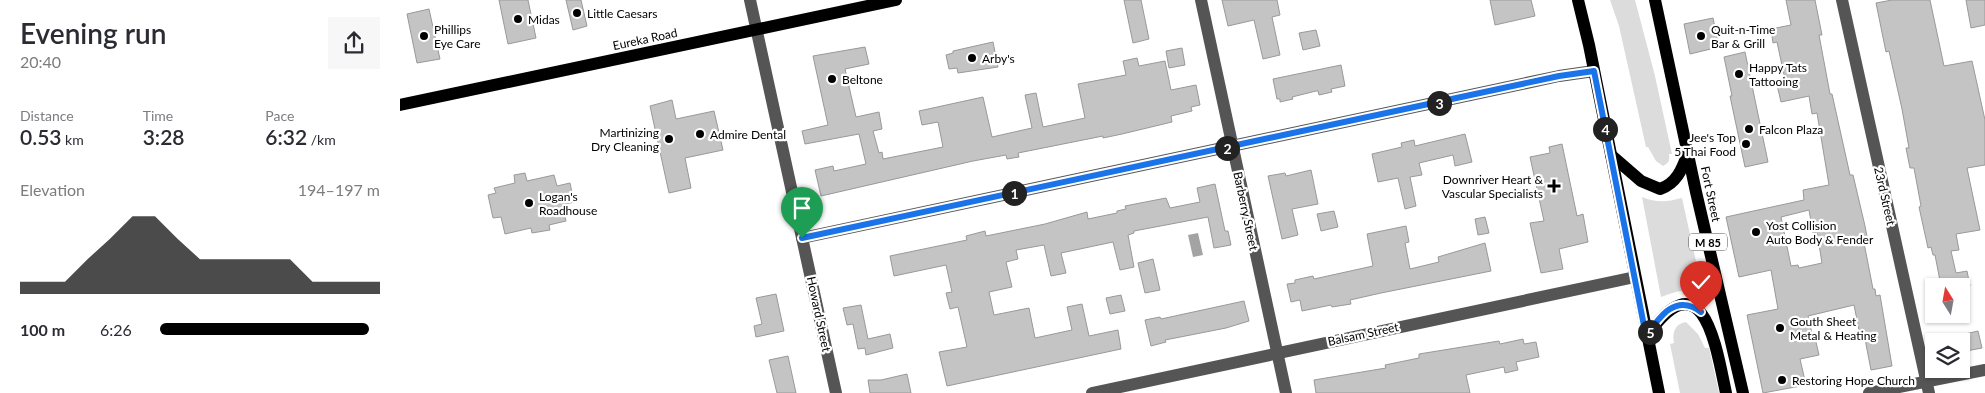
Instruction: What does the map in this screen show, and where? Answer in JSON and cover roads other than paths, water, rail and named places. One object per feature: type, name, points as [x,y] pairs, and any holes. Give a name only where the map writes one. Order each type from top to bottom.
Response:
[{"type":"main road","name":"Eureka Road","points":[[400,105],[896,0]]},
{"type":"main road","points":[[1578,0],[1594,71],[1658,393]]},
{"type":"main road","name":"Fort Street","points":[[1655,0],[1743,393]]},
{"type":"main road","points":[[1610,156],[1641,181],[1660,189],[1668,186],[1676,179],[1688,153]]},
{"type":"main road","points":[[1646,336],[1659,318],[1668,310],[1684,304],[1693,306],[1701,312],[1708,322],[1726,393]]},
{"type":"street","name":"Howard Street","points":[[750,0],[836,393]]},
{"type":"street","name":"Barberry Street","points":[[1201,0],[1286,393]]},
{"type":"street","name":"23rd Street","points":[[1842,0],[1928,387]]},
{"type":"street","points":[[802,238],[1559,76],[1594,71]]},
{"type":"street","name":"Balsam Street","points":[[1092,393],[1635,277]]},
{"type":"street","points":[[1870,393],[1928,387],[1985,370]]},
{"type":"place","name":"Little Caesars","points":[[577,13]]},
{"type":"place","name":"Midas","points":[[518,19]]},
{"type":"place","name":"Phillips Eye Care","points":[[424,36]]},
{"type":"place","name":"Quit-n-Time Bar & Grill","points":[[1701,36]]},
{"type":"place","name":"Arby's","points":[[972,58]]},
{"type":"place","name":"Happy Tats Tattooing","points":[[1739,74]]},
{"type":"place","name":"Beltone","points":[[832,79]]},
{"type":"place","name":"Falcon Plaza","points":[[1749,129]]},
{"type":"place","name":"Admire Dental","points":[[700,134]]},
{"type":"place","name":"Martinizing Dry Cleaning","points":[[669,139]]},
{"type":"place","name":"Jee's Top 5 Thai Food","points":[[1746,144]]},
{"type":"place","name":"Downriver Heart & Vascular Specialists","points":[[1554,186]]},
{"type":"place","name":"Logan's Roadhouse","points":[[529,203]]},
{"type":"place","name":"Yost Collision Auto Body & Fender","points":[[1756,232]]},
{"type":"place","name":"Gouth Sheet Metal & Heating","points":[[1780,328]]},
{"type":"place","name":"Restoring Hope Church","points":[[1782,380]]}]
